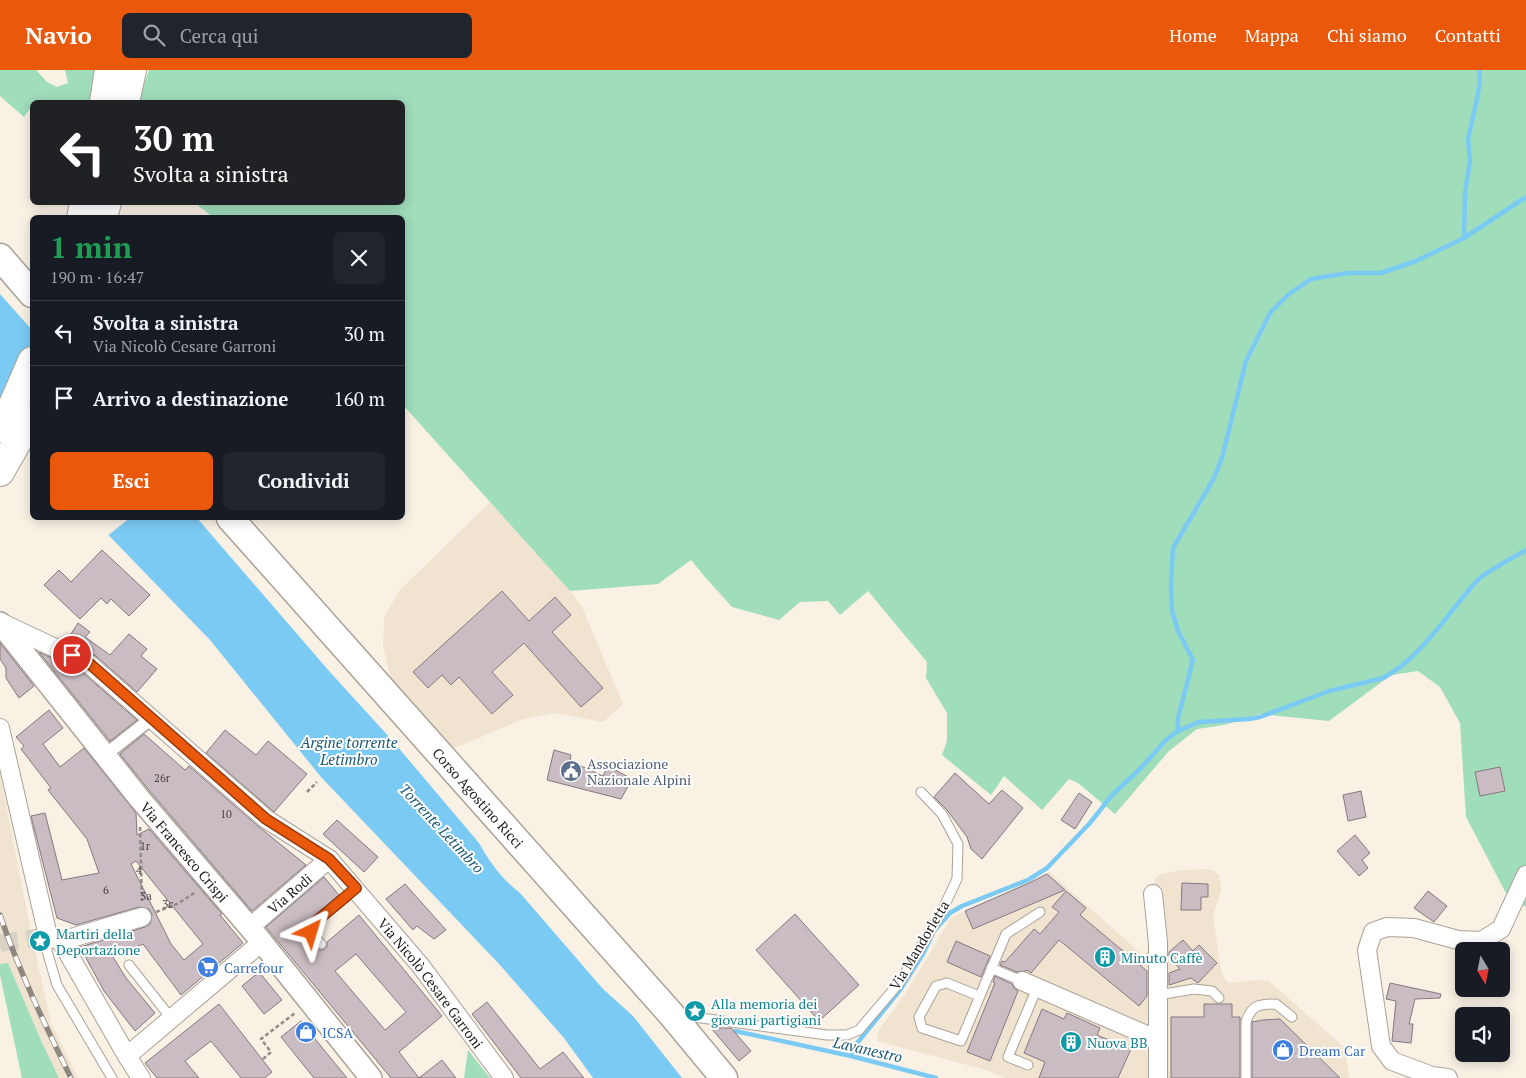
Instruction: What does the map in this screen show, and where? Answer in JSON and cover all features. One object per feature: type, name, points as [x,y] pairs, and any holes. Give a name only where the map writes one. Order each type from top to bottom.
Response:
[{"type":"highway","points":[[114,93],[132,70]]},
{"type":"highway","points":[[0,428],[12,407],[30,366]]},
{"type":"highway","points":[[0,472],[30,420]]},
{"type":"main road","points":[[0,257],[30,292]]},
{"type":"main road","name":"Corso Agostino Ricci","points":[[232,520],[671,1014],[724,1078]]},
{"type":"street","name":"Via Nicolò Cesare Garroni","points":[[0,622],[90,664],[266,819],[329,859],[356,888],[420,965],[504,1078]]},
{"type":"street","name":"Via Francesco Crispi","points":[[0,622],[139,798],[256,935],[371,1078]]},
{"type":"street","points":[[105,755],[152,718]]},
{"type":"street","points":[[0,728],[54,938],[141,1078]]},
{"type":"street","name":"Via Rodi","points":[[126,1056],[171,1018],[256,935],[329,859]]},
{"type":"street","points":[[1448,1078],[1432,1076],[1392,1061],[1382,1046],[1370,979],[1367,950],[1373,932],[1387,927],[1414,928],[1458,940],[1481,942],[1500,929],[1526,875]]},
{"type":"street","points":[[1153,894],[1158,944],[1158,1078]]},
{"type":"street","points":[[54,938],[142,917]]},
{"type":"street","points":[[1030,985],[1158,1040]]},
{"type":"lane","name":"Via Mandorletta","points":[[671,1014],[827,1035],[847,1035],[858,1030],[900,983],[942,910],[957,879],[958,844],[942,814],[921,792]]},
{"type":"lane","points":[[321,944],[311,932],[313,924],[356,888]]},
{"type":"lane","points":[[979,996],[947,983],[936,986],[919,1017],[922,1028],[961,1041],[979,996],[990,968],[1006,934],[1040,912]]},
{"type":"lane","points":[[54,938],[47,951],[57,985],[112,1078]]},
{"type":"lane","points":[[130,965],[171,1018]]},
{"type":"lane","points":[[990,968],[1030,985],[1008,1058],[1028,1065]]},
{"type":"lane","points":[[1158,995],[1194,989],[1212,991],[1219,998]]},
{"type":"lane","points":[[1246,1078],[1246,1022],[1248,1014],[1253,1007],[1276,1004],[1292,1017]]},
{"type":"path","points":[[307,792],[317,782]]},
{"type":"path","points":[[139,798],[142,917],[177,904],[210,881]]},
{"type":"path","points":[[263,1059],[271,1052],[261,1039],[310,1001]]},
{"type":"shaded area","points":[[490,502],[570,591],[582,607],[623,704],[603,722],[554,713],[523,719],[453,749],[391,679],[383,646],[384,617],[399,591]]},
{"type":"shaded area","points":[[0,774],[51,1023],[78,1078],[59,1078],[8,963],[0,964]]},
{"type":"shaded area","points":[[1206,869],[1214,871],[1220,876],[1221,891],[1213,916],[1221,970],[1224,978],[1229,983],[1256,980],[1269,981],[1345,1048],[1349,1078],[1005,1078],[986,1070],[877,1041],[879,1030],[903,997],[952,917],[1029,883],[1049,872],[1143,955],[1150,948],[1148,895],[1155,879],[1161,874],[1183,870]]},
{"type":"green space","points":[[0,70],[36,70],[47,82],[57,87],[68,83],[65,70],[96,70],[89,100],[30,100],[30,109],[24,117],[0,96]]},
{"type":"green space","points":[[149,70],[1526,70],[1526,907],[1509,899],[1466,817],[1460,723],[1440,687],[1418,671],[1391,675],[1329,721],[1260,714],[1224,725],[1197,729],[1169,751],[1115,814],[1078,783],[1069,779],[1042,810],[1004,776],[991,795],[942,755],[947,741],[947,713],[926,678],[927,662],[868,591],[840,615],[828,601],[800,602],[779,620],[732,607],[691,560],[658,584],[570,591],[405,407],[405,215],[210,215],[198,205],[405,205],[405,100],[139,100]]},
{"type":"green space","points":[[8,963],[59,1078],[22,1078],[0,975],[0,964]]},
{"type":"green space","points":[[468,1050],[490,1078],[464,1078]]},
{"type":"water","points":[[0,294],[30,328],[30,450],[0,415]]},
{"type":"water","name":"Argine torrente Letimbro","points":[[94,520],[199,520],[329,671],[391,739],[479,843],[502,876],[520,893],[603,989],[633,1016],[682,1078],[593,1078],[564,1038],[500,965],[321,777],[210,640]]},
{"type":"pier","points":[[91,520],[127,520],[106,537]]},
{"type":"building","points":[[102,550],[150,595],[129,616],[111,599],[107,604],[101,598],[80,619],[44,585],[59,570],[71,582]]},
{"type":"building","points":[[502,591],[529,621],[555,597],[571,615],[552,632],[603,688],[581,707],[524,643],[492,672],[513,695],[492,714],[459,677],[451,685],[442,675],[428,688],[413,672]]},
{"type":"building","points":[[78,623],[90,632],[85,637],[110,655],[129,634],[147,649],[141,656],[157,669],[137,692],[96,656],[66,642]]},
{"type":"building","points":[[0,643],[34,686],[19,698],[6,678],[6,668],[0,659]]},
{"type":"building","points":[[39,652],[83,673],[137,720],[110,741]]},
{"type":"building","points":[[49,710],[63,728],[43,744],[60,767],[84,748],[136,813],[137,835],[149,829],[222,914],[220,915],[243,943],[181,995],[143,944],[113,957],[126,978],[155,1013],[135,1031],[104,991],[80,947],[145,927],[150,924],[152,914],[149,909],[139,907],[76,925],[57,918],[31,816],[45,813],[62,880],[99,873],[87,839],[48,790],[51,788],[21,749],[24,746],[16,737]],"holes":[[[136,861],[203,944],[184,960],[171,944],[131,864]]]},
{"type":"building","points":[[225,730],[256,755],[268,741],[307,774],[274,812],[206,753]]},
{"type":"building","points":[[144,734],[185,770],[189,766],[306,865],[252,911],[120,754]]},
{"type":"building","name":"Associazione Nazionale Alpini","points":[[554,750],[571,755],[570,761],[603,776],[608,766],[632,779],[621,799],[547,780]]},
{"type":"building","points":[[1500,767],[1505,791],[1480,796],[1475,772]]},
{"type":"building","points":[[955,773],[989,804],[1002,790],[1023,808],[982,859],[971,849],[967,837],[947,810],[934,797]]},
{"type":"building","points":[[1361,791],[1366,817],[1348,821],[1343,795]]},
{"type":"building","points":[[1079,793],[1092,802],[1075,829],[1061,820]]},
{"type":"building","points":[[337,820],[378,857],[364,872],[323,834]]},
{"type":"building","points":[[1355,835],[1370,853],[1362,860],[1368,868],[1359,876],[1337,851]]},
{"type":"building","points":[[1047,874],[1065,890],[973,929],[965,911]]},
{"type":"building","points":[[324,877],[339,895],[299,929],[317,950],[323,950],[327,947],[327,942],[359,915],[442,1016],[399,1052],[419,1078],[391,1078],[266,927]],"holes":[[[356,954],[406,1012],[385,1030],[335,971]]]},
{"type":"building","points":[[1182,883],[1208,884],[1208,897],[1201,897],[1201,910],[1181,910]]},
{"type":"building","points":[[405,884],[446,930],[434,939],[417,926],[413,930],[386,899]]},
{"type":"building","name":"Minuto Caffè","points":[[1066,891],[1086,908],[1080,915],[1147,971],[1147,996],[1139,1006],[1059,940],[1031,973],[1027,970],[1017,972],[1000,965],[1002,961],[1005,962],[1034,929],[1040,934],[1059,912],[1052,907]]},
{"type":"building","points":[[1428,891],[1447,906],[1434,922],[1414,908]]},
{"type":"building","points":[[795,914],[859,985],[819,1021],[756,950]]},
{"type":"building","points":[[1183,940],[1193,951],[1199,945],[1217,963],[1198,983],[1191,978],[1169,985],[1169,973],[1180,969],[1169,956],[1169,952]]},
{"type":"building","points":[[956,941],[990,956],[981,977],[947,962]]},
{"type":"building","points":[[259,972],[282,1000],[264,1014],[242,986]]},
{"type":"building","points":[[995,976],[1012,984],[1018,991],[990,1061],[967,1052],[995,983],[993,982]]},
{"type":"building","points":[[1390,983],[1441,994],[1440,998],[1415,999],[1409,1024],[1413,1024],[1411,1043],[1392,1041],[1396,1001],[1386,999]]},
{"type":"building","points":[[487,1002],[540,1069],[563,1052],[584,1078],[521,1078],[472,1014]]},
{"type":"building","points":[[219,1004],[272,1072],[265,1078],[241,1078],[211,1041],[185,1061],[199,1078],[157,1078],[145,1063]]},
{"type":"building","points":[[1204,1004],[1232,1004],[1232,1017],[1240,1017],[1240,1078],[1171,1078],[1171,1017],[1204,1017]]},
{"type":"building","name":"Nuova BB","points":[[1042,1009],[1064,1019],[1067,1013],[1100,1028],[1097,1035],[1131,1049],[1118,1078],[1039,1078],[1045,1062],[1024,1053]]},
{"type":"building","name":"Dream Car","points":[[1280,1019],[1340,1078],[1252,1078],[1252,1022]]},
{"type":"building","points":[[301,1021],[347,1078],[314,1078],[281,1037]]},
{"type":"building","points":[[711,1028],[731,1028],[751,1051],[739,1061]]},
{"type":"building","points":[[442,1060],[456,1078],[419,1078]]},
{"type":"waterway","points":[[1464,238],[1465,193],[1470,161],[1468,139],[1480,81],[1479,70]]},
{"type":"waterway","points":[[1178,731],[1178,718],[1193,660],[1178,631],[1172,611],[1173,548],[1213,480],[1222,458],[1246,361],[1270,313],[1289,294],[1311,279],[1348,273],[1381,273],[1416,261],[1464,238],[1526,197]]},
{"type":"waterway","points":[[851,1056],[854,1047],[900,990],[923,954],[934,931],[950,913],[962,906],[1028,880],[1047,868],[1090,823],[1112,795],[1140,769],[1166,740],[1178,731],[1199,722],[1260,717],[1329,691],[1383,678],[1395,671],[1415,654],[1480,578],[1526,550]]},
{"type":"waterway","name":"Lavanestro","points":[[735,1031],[851,1056],[936,1078]]},
{"type":"tunnel","points":[[0,943],[48,936]]},
{"type":"railway","points":[[0,915],[24,977],[71,1078]]},
{"type":"place","name":"Associazione Nazionale Alpini","points":[[571,771]]},
{"type":"place","name":"Martiri della Deportazione","points":[[40,941]]},
{"type":"place","name":"Minuto Caffè","points":[[1105,957]]},
{"type":"place","name":"Carrefour","points":[[208,967]]},
{"type":"place","name":"Alla memoria dei giovani partigiani","points":[[695,1011]]},
{"type":"place","name":"ICSA","points":[[306,1032]]},
{"type":"place","name":"Nuova BB","points":[[1071,1042]]},
{"type":"place","name":"Dream Car","points":[[1283,1050]]},
{"type":"route","points":[[72,655],[90,664],[266,819],[329,859],[356,888],[313,924],[311,932]]},
{"type":"water label","name":"Torrente Letimbro","points":[[442,828]]}]
